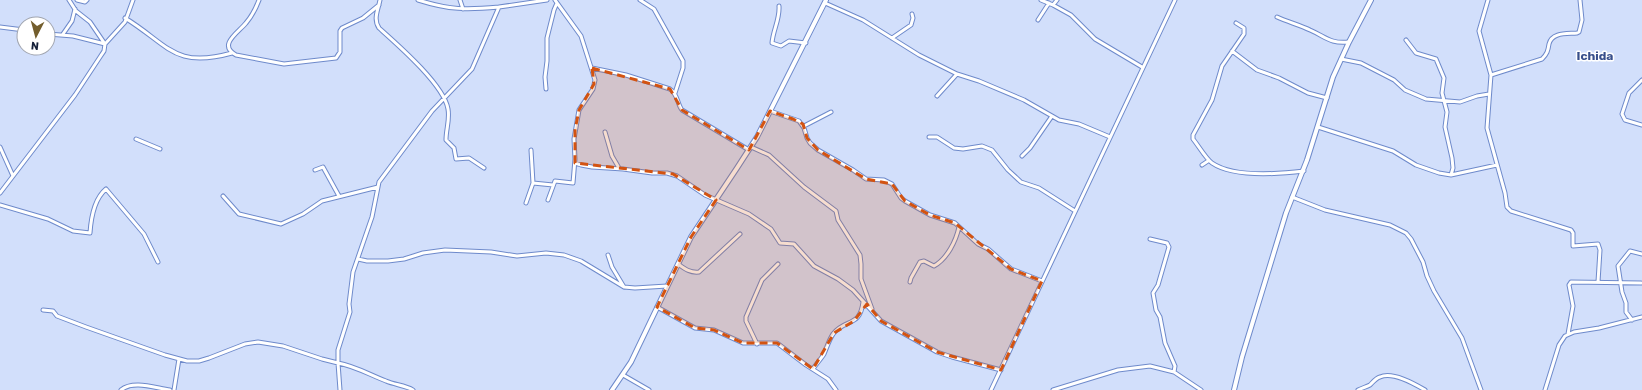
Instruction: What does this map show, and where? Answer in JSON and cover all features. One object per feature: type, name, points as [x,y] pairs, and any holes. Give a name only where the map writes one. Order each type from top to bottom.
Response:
[{"type":"main road","points":[[1234,390],[1246,343],[1286,213],[1304,171],[1341,59],[1371,0]]},
{"type":"main road","points":[[612,390],[631,362],[691,236],[750,149],[806,43],[826,1]]},
{"type":"street","points":[[70,0],[75,9],[90,22],[105,44]]},
{"type":"street","points":[[77,0],[85,2],[87,0]]},
{"type":"street","points":[[0,194],[75,95],[104,51],[105,44],[125,22],[133,0]]},
{"type":"street","points":[[232,52],[229,48],[230,39],[247,22],[260,0]]},
{"type":"street","points":[[380,0],[376,22],[380,28],[411,57],[446,102],[449,118],[446,140],[454,148],[456,159],[469,158],[484,168]]},
{"type":"street","points":[[418,0],[447,8],[462,9],[499,7],[547,0]]},
{"type":"street","points":[[460,0],[462,9]]},
{"type":"street","points":[[640,0],[654,9],[683,61],[683,68],[675,93],[678,104],[682,110],[750,149],[769,155],[804,187],[836,211],[838,220],[860,255],[861,279],[873,311]]},
{"type":"street","points":[[1041,0],[1053,5],[1076,19],[1099,42],[1142,68]]},
{"type":"street","points":[[1053,5],[1057,0]]},
{"type":"street","points":[[991,390],[1174,0]]},
{"type":"street","points":[[1488,0],[1479,31],[1490,75],[1487,128],[1508,209],[1571,230],[1573,234],[1574,246],[1599,245],[1598,282]]},
{"type":"street","points":[[1490,75],[1542,59],[1555,35],[1577,34],[1579,32],[1582,20],[1580,0]]},
{"type":"street","points":[[826,1],[863,20],[919,55],[957,74],[1019,97],[1059,120],[1079,124],[1110,137]]},
{"type":"street","points":[[548,200],[555,181],[573,183],[575,163],[575,130],[579,110],[591,93],[594,84],[592,68],[581,36],[556,2]]},
{"type":"street","points":[[546,89],[545,77],[547,38],[556,2]]},
{"type":"street","points":[[1038,20],[1048,3]]},
{"type":"street","points":[[126,18],[147,32],[164,47],[186,57],[202,59],[232,52],[251,58],[284,64],[336,58],[340,52],[340,31],[342,28],[363,18],[379,5]]},
{"type":"street","points":[[779,6],[779,18],[775,27],[772,44],[781,46],[790,40],[806,43]]},
{"type":"street","points":[[340,390],[338,350],[350,312],[349,304],[352,282],[372,217],[378,187],[388,170],[431,112],[472,69],[499,7]]},
{"type":"street","points":[[63,34],[72,21],[75,9]]},
{"type":"street","points":[[892,38],[911,25],[913,18],[912,14]]},
{"type":"street","points":[[1277,17],[1311,30],[1329,41],[1335,43],[1349,42]]},
{"type":"street","points":[[1236,23],[1244,28],[1244,32],[1239,43],[1222,66],[1212,100],[1193,137],[1208,160],[1220,167],[1239,172],[1274,175],[1304,171]]},
{"type":"street","points":[[0,27],[16,29]]},
{"type":"street","points":[[56,34],[63,34],[105,44]]},
{"type":"street","points":[[1406,40],[1416,53],[1433,57],[1439,63],[1444,78],[1442,93],[1447,112],[1445,127],[1452,158],[1453,168],[1451,175]]},
{"type":"street","points":[[1232,51],[1252,67],[1279,78],[1302,91],[1327,98]]},
{"type":"street","points":[[1341,59],[1354,60],[1367,66],[1394,80],[1405,90],[1419,97],[1460,102],[1477,96],[1489,94]]},
{"type":"street","points":[[592,68],[626,75],[667,88],[675,93]]},
{"type":"street","points":[[936,96],[957,74]]},
{"type":"street","points":[[1642,80],[1629,93],[1622,114],[1625,120],[1642,125]]},
{"type":"street","points":[[770,111],[800,121],[804,126],[807,138],[818,150],[866,179],[889,182],[895,187],[901,198],[905,201],[930,215],[949,220],[978,244],[988,249],[1011,269],[1042,281]]},
{"type":"street","points":[[804,126],[831,112]]},
{"type":"street","points":[[1022,156],[1030,148],[1052,116]]},
{"type":"street","points":[[1318,127],[1393,151],[1423,168],[1439,173],[1451,175],[1497,165]]},
{"type":"street","points":[[605,132],[612,156],[619,168]]},
{"type":"street","points":[[929,137],[936,137],[954,148],[962,149],[982,146],[992,150],[1008,170],[1021,182],[1039,188],[1075,211]]},
{"type":"street","points":[[136,139],[160,149]]},
{"type":"street","points":[[0,147],[14,176]]},
{"type":"street","points":[[526,203],[533,182],[531,150]]},
{"type":"street","points":[[1202,165],[1208,160]]},
{"type":"street","points":[[575,163],[592,167],[619,168],[652,173],[673,174],[705,195],[749,214],[771,229],[780,242],[794,244],[814,266],[844,283],[853,290],[873,311],[880,321],[937,352],[1001,370]]},
{"type":"street","points":[[315,170],[323,167],[339,196]]},
{"type":"street","points":[[533,182],[553,185]]},
{"type":"street","points":[[223,196],[239,214],[281,224],[302,214],[322,201],[378,187]]},
{"type":"street","points":[[0,205],[48,219],[73,231],[90,233],[96,202],[100,194],[106,189],[144,234],[158,262]]},
{"type":"street","points":[[1292,197],[1325,210],[1390,225],[1406,234],[1423,262],[1434,292],[1462,338],[1481,390]]},
{"type":"street","points":[[910,282],[920,262],[924,261],[934,266],[938,263],[953,245],[957,237],[959,227]]},
{"type":"street","points":[[678,264],[692,272],[699,272],[740,234]]},
{"type":"street","points":[[1150,239],[1167,243],[1169,247],[1158,285],[1153,293],[1156,310],[1160,317],[1163,337],[1175,366],[1174,372]]},
{"type":"street","points":[[358,259],[388,261],[422,253],[445,250],[491,252],[517,256],[546,253],[564,255],[581,261],[624,287],[635,288],[667,286]]},
{"type":"street","points":[[1632,320],[1626,312],[1626,303],[1618,264],[1623,261],[1630,251],[1642,254]]},
{"type":"street","points":[[608,255],[612,267],[624,287]]},
{"type":"street","points":[[757,344],[746,321],[746,316],[762,280],[778,264]]},
{"type":"street","points":[[1545,390],[1559,345],[1568,334],[1573,306],[1569,285],[1571,282],[1641,283]]},
{"type":"street","points":[[813,369],[834,333],[840,327],[854,321],[860,315],[863,302]]},
{"type":"street","points":[[657,307],[695,328],[714,330],[743,343],[777,343],[828,379],[836,390]]},
{"type":"street","points":[[43,310],[53,311],[57,316],[86,327],[187,361],[199,361],[222,354],[245,344],[258,342],[283,346],[338,363],[368,373],[385,381],[409,387],[413,390]]},
{"type":"street","points":[[1568,334],[1642,317]]},
{"type":"street","points":[[174,390],[179,359]]},
{"type":"street","points":[[1053,390],[1118,370],[1150,366],[1174,372],[1201,390]]},
{"type":"street","points":[[623,375],[649,390]]},
{"type":"street","points":[[1358,390],[1369,385],[1379,377],[1389,376],[1414,383],[1425,390]]},
{"type":"street","points":[[121,390],[135,385],[170,390]]},
{"type":"highlighted area","points":[[592,68],[670,89],[682,110],[749,150],[770,111],[793,119],[803,124],[807,138],[818,150],[866,179],[892,184],[905,201],[930,215],[955,223],[1011,269],[1042,281],[1001,370],[937,352],[881,321],[867,304],[854,321],[834,333],[813,369],[777,343],[743,343],[714,330],[695,328],[657,307],[691,237],[716,200],[673,174],[575,163],[575,130],[579,110],[594,84]]},
{"type":"district","name":"Ichida","points":[[1595,56]]}]
